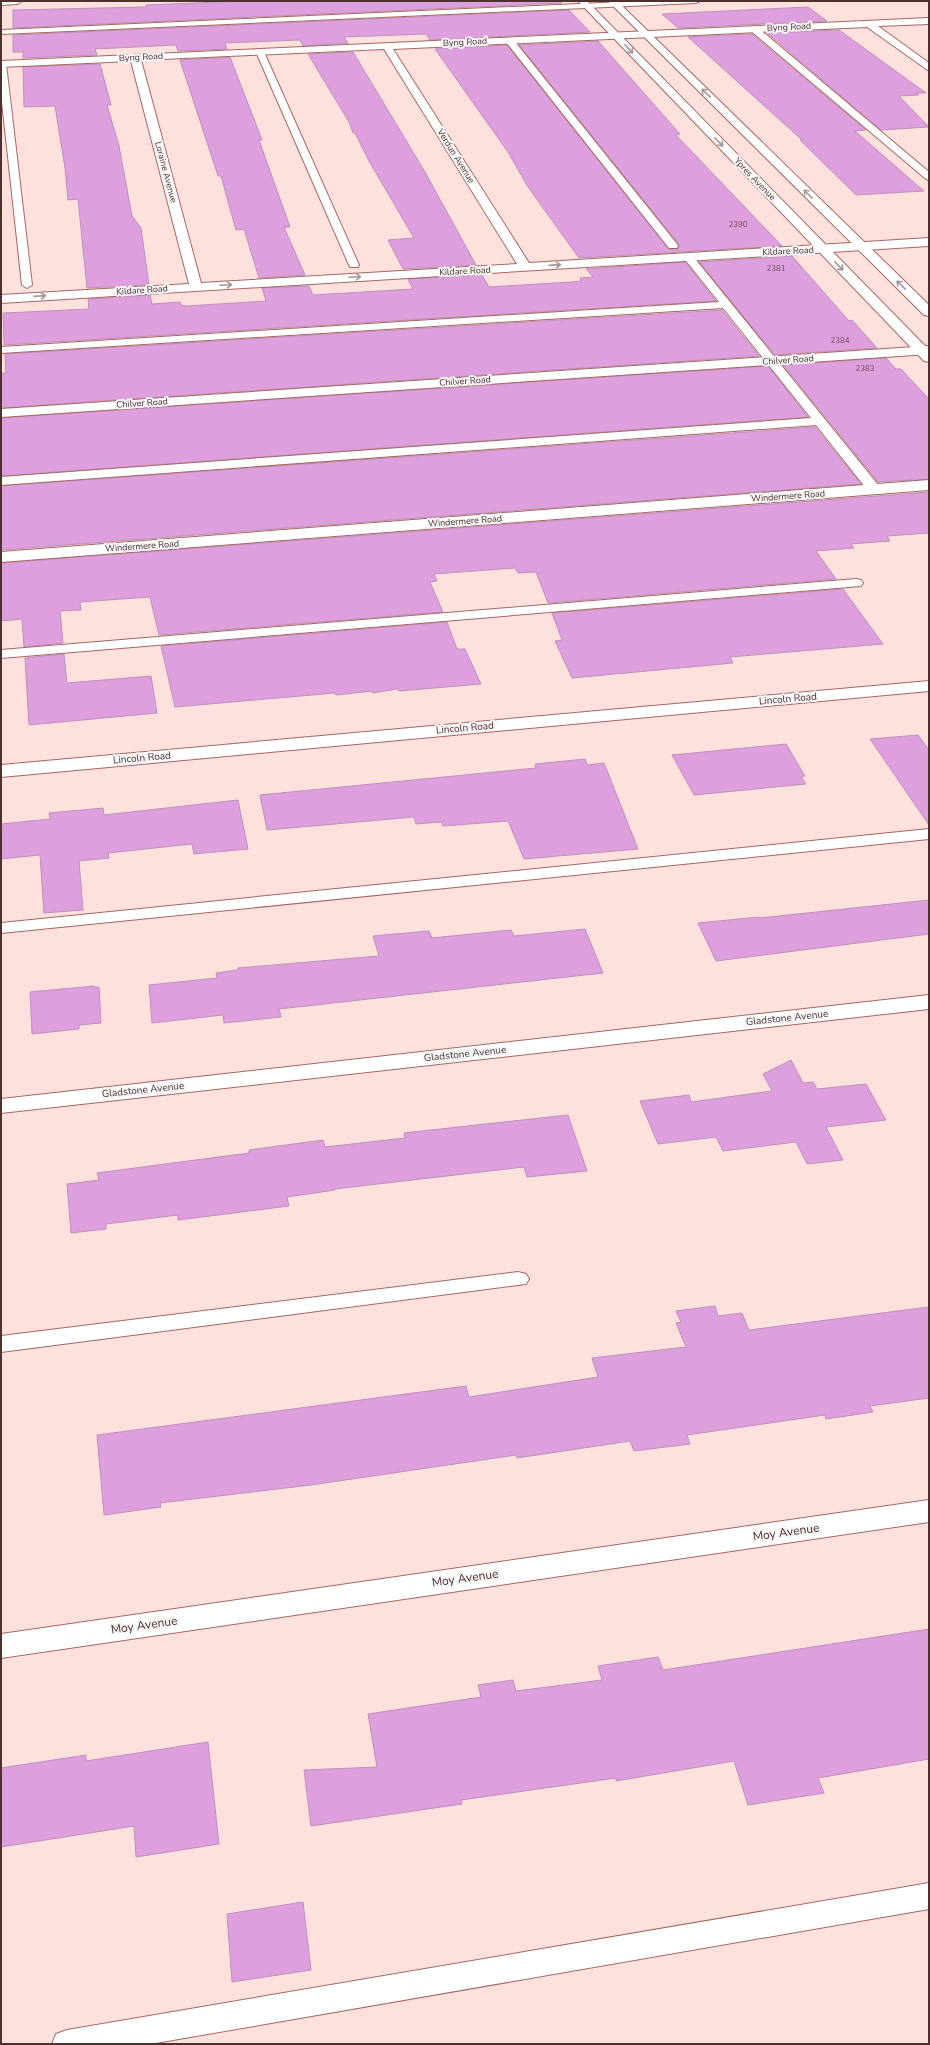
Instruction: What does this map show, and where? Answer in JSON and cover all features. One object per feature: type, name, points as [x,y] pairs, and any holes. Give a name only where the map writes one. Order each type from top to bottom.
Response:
[{"type":"street","points":[[1,2],[18,1]]},
{"type":"street","name":"Ypres Avenue","points":[[585,3],[811,237],[927,353]]},
{"type":"street","points":[[614,3],[929,312]]},
{"type":"street","name":"Byng Road","points":[[2,64],[929,21]]},
{"type":"street","points":[[869,24],[929,68]]},
{"type":"street","name":"Verdun Avenue","points":[[387,46],[525,267]]},
{"type":"street","name":"Loraine Avenue","points":[[135,57],[196,287]]},
{"type":"street","name":"Kildare Road","points":[[502,256],[929,230]]},
{"type":"street","name":"Kildare Road","points":[[1,299],[929,242]]},
{"type":"street","points":[[339,266],[370,264]]},
{"type":"street","name":"Kildare Road","points":[[177,276],[208,274]]},
{"type":"street","points":[[14,285],[43,284]]},
{"type":"street","name":"Chilver Road","points":[[1,413],[771,361],[927,353]]},
{"type":"street","name":"Windermere Road","points":[[1,557],[929,485]]},
{"type":"street","name":"Lincoln Road","points":[[1,771],[929,686]]},
{"type":"street","name":"Gladstone Avenue","points":[[1,1106],[929,1002]]},
{"type":"street","name":"Moy Avenue","points":[[1,1646],[929,1511]]},
{"type":"lane","points":[[1,32],[585,3],[696,1]]},
{"type":"lane","points":[[754,29],[929,177]]},
{"type":"lane","points":[[508,40],[673,246]]},
{"type":"lane","points":[[260,52],[354,265]]},
{"type":"lane","points":[[2,64],[27,284]]},
{"type":"lane","points":[[688,256],[874,489]]},
{"type":"lane","points":[[1,350],[726,304]]},
{"type":"lane","points":[[1,481],[820,421]]},
{"type":"lane","points":[[1,654],[856,583]]},
{"type":"lane","points":[[1,928],[929,834]]},
{"type":"lane","points":[[1,1344],[518,1279]]},
{"type":"lane","points":[[68,2044],[929,1896]]},
{"type":"building","points":[[244,1],[560,1],[562,3],[13,28],[13,10],[146,7],[146,5]]},
{"type":"building","points":[[808,7],[827,21],[678,28],[662,14]]},
{"type":"building","points":[[569,10],[590,32],[430,40],[426,34],[344,37],[348,43],[303,46],[300,40],[225,43],[227,49],[178,51],[176,45],[95,49],[97,55],[23,58],[23,52],[13,52],[13,35]]},
{"type":"building","points":[[839,30],[926,93],[916,93],[919,95],[899,96],[929,127],[881,130],[767,33]]},
{"type":"building","points":[[752,34],[866,130],[855,131],[924,191],[856,195],[800,140],[802,140],[688,37]]},
{"type":"building","points":[[598,41],[680,134],[676,135],[782,246],[579,258],[528,187],[508,152],[435,49],[507,45],[668,249],[677,250],[679,247],[678,243],[519,45]]},
{"type":"building","points":[[353,52],[425,172],[476,265],[403,269],[388,240],[414,238],[369,161],[355,133],[353,133],[349,122],[308,54]]},
{"type":"building","points":[[230,57],[262,140],[259,140],[290,227],[284,227],[305,275],[259,278],[244,229],[236,230],[221,176],[218,176],[180,60]]},
{"type":"building","points":[[100,64],[111,105],[107,105],[119,146],[132,216],[141,228],[149,285],[87,288],[78,199],[68,200],[65,168],[55,106],[24,107],[23,67]]},
{"type":"building","points":[[792,256],[849,321],[852,320],[877,348],[775,355],[699,262]]},
{"type":"building","points":[[685,262],[716,301],[4,345],[3,313],[89,309],[88,299],[150,295],[152,304],[180,302],[181,305],[186,306],[266,301],[262,288],[309,286],[313,295],[413,289],[408,279],[482,275],[489,287],[571,282],[581,281],[580,278],[593,277],[586,269]]},
{"type":"building","points":[[722,310],[759,356],[1,408],[1,373],[6,373],[5,354]]},
{"type":"building","points":[[886,358],[896,369],[901,369],[929,399],[929,479],[878,482],[783,365]]},
{"type":"building","points":[[768,366],[808,417],[1,476],[1,418]]},
{"type":"building","points":[[815,427],[861,484],[1,550],[1,486]]},
{"type":"building","points":[[929,492],[929,533],[887,536],[890,541],[851,544],[854,548],[816,551],[836,579],[548,603],[536,572],[518,573],[515,568],[434,574],[437,581],[430,582],[443,612],[159,635],[150,597],[80,602],[81,610],[60,611],[63,643],[24,647],[22,619],[1,621],[1,563]]},
{"type":"building","points":[[843,589],[883,644],[730,657],[733,663],[572,678],[555,641],[562,640],[552,613]]},
{"type":"building","points":[[447,622],[457,649],[465,649],[481,684],[399,691],[397,689],[373,693],[372,691],[336,695],[335,693],[175,707],[161,646]]},
{"type":"building","points":[[64,654],[67,683],[151,676],[157,713],[29,725],[25,658]]},
{"type":"building","points":[[918,735],[929,750],[929,825],[870,739]]},
{"type":"building","points":[[786,744],[805,776],[801,777],[806,784],[694,795],[672,755]]},
{"type":"building","points":[[585,759],[587,765],[604,763],[638,849],[524,859],[508,821],[443,826],[441,822],[416,824],[414,817],[267,830],[260,795],[536,768],[535,764]]},
{"type":"building","points":[[238,800],[248,849],[194,854],[192,844],[108,853],[109,858],[79,861],[83,910],[44,913],[40,855],[1,859],[1,824],[50,819],[49,813],[103,808],[104,815]]},
{"type":"building","points":[[929,900],[929,934],[716,961],[698,923],[760,918]]},
{"type":"building","points":[[585,929],[603,973],[279,1009],[281,1017],[224,1023],[223,1015],[152,1023],[149,985],[217,978],[216,973],[238,970],[238,968],[379,956],[373,936],[429,931],[432,938],[511,930],[514,936]]},
{"type":"building","points":[[94,986],[99,987],[101,1023],[79,1025],[79,1029],[32,1034],[30,992]]},
{"type":"building","points":[[791,1060],[803,1083],[813,1082],[817,1089],[866,1084],[886,1120],[826,1127],[843,1160],[807,1164],[796,1142],[723,1151],[716,1137],[658,1144],[640,1101],[689,1095],[691,1102],[772,1091],[763,1074]]},
{"type":"building","points":[[568,1115],[587,1171],[527,1177],[524,1167],[335,1189],[287,1197],[289,1206],[178,1220],[178,1215],[106,1224],[106,1229],[71,1233],[67,1184],[99,1180],[97,1173],[249,1153],[249,1150],[323,1140],[325,1147],[405,1138],[404,1133]]},
{"type":"building","points":[[715,1306],[718,1316],[742,1313],[749,1330],[929,1307],[929,1398],[870,1406],[873,1412],[826,1419],[825,1415],[687,1435],[690,1444],[634,1451],[630,1441],[517,1458],[516,1455],[311,1485],[160,1503],[161,1507],[104,1515],[97,1435],[466,1386],[469,1397],[598,1377],[592,1358],[686,1347],[676,1323],[681,1322],[676,1311]]},
{"type":"building","points":[[929,1629],[929,1759],[818,1778],[824,1793],[748,1805],[734,1761],[616,1781],[616,1778],[461,1800],[462,1804],[311,1826],[304,1770],[377,1767],[368,1714],[481,1697],[478,1685],[513,1680],[516,1691],[602,1680],[598,1666],[658,1657],[663,1670]]},
{"type":"building","points":[[208,1742],[219,1844],[136,1857],[134,1826],[1,1847],[1,1768],[86,1755],[86,1761]]},
{"type":"building","points":[[303,1902],[311,1970],[232,1982],[227,1914]]}]
